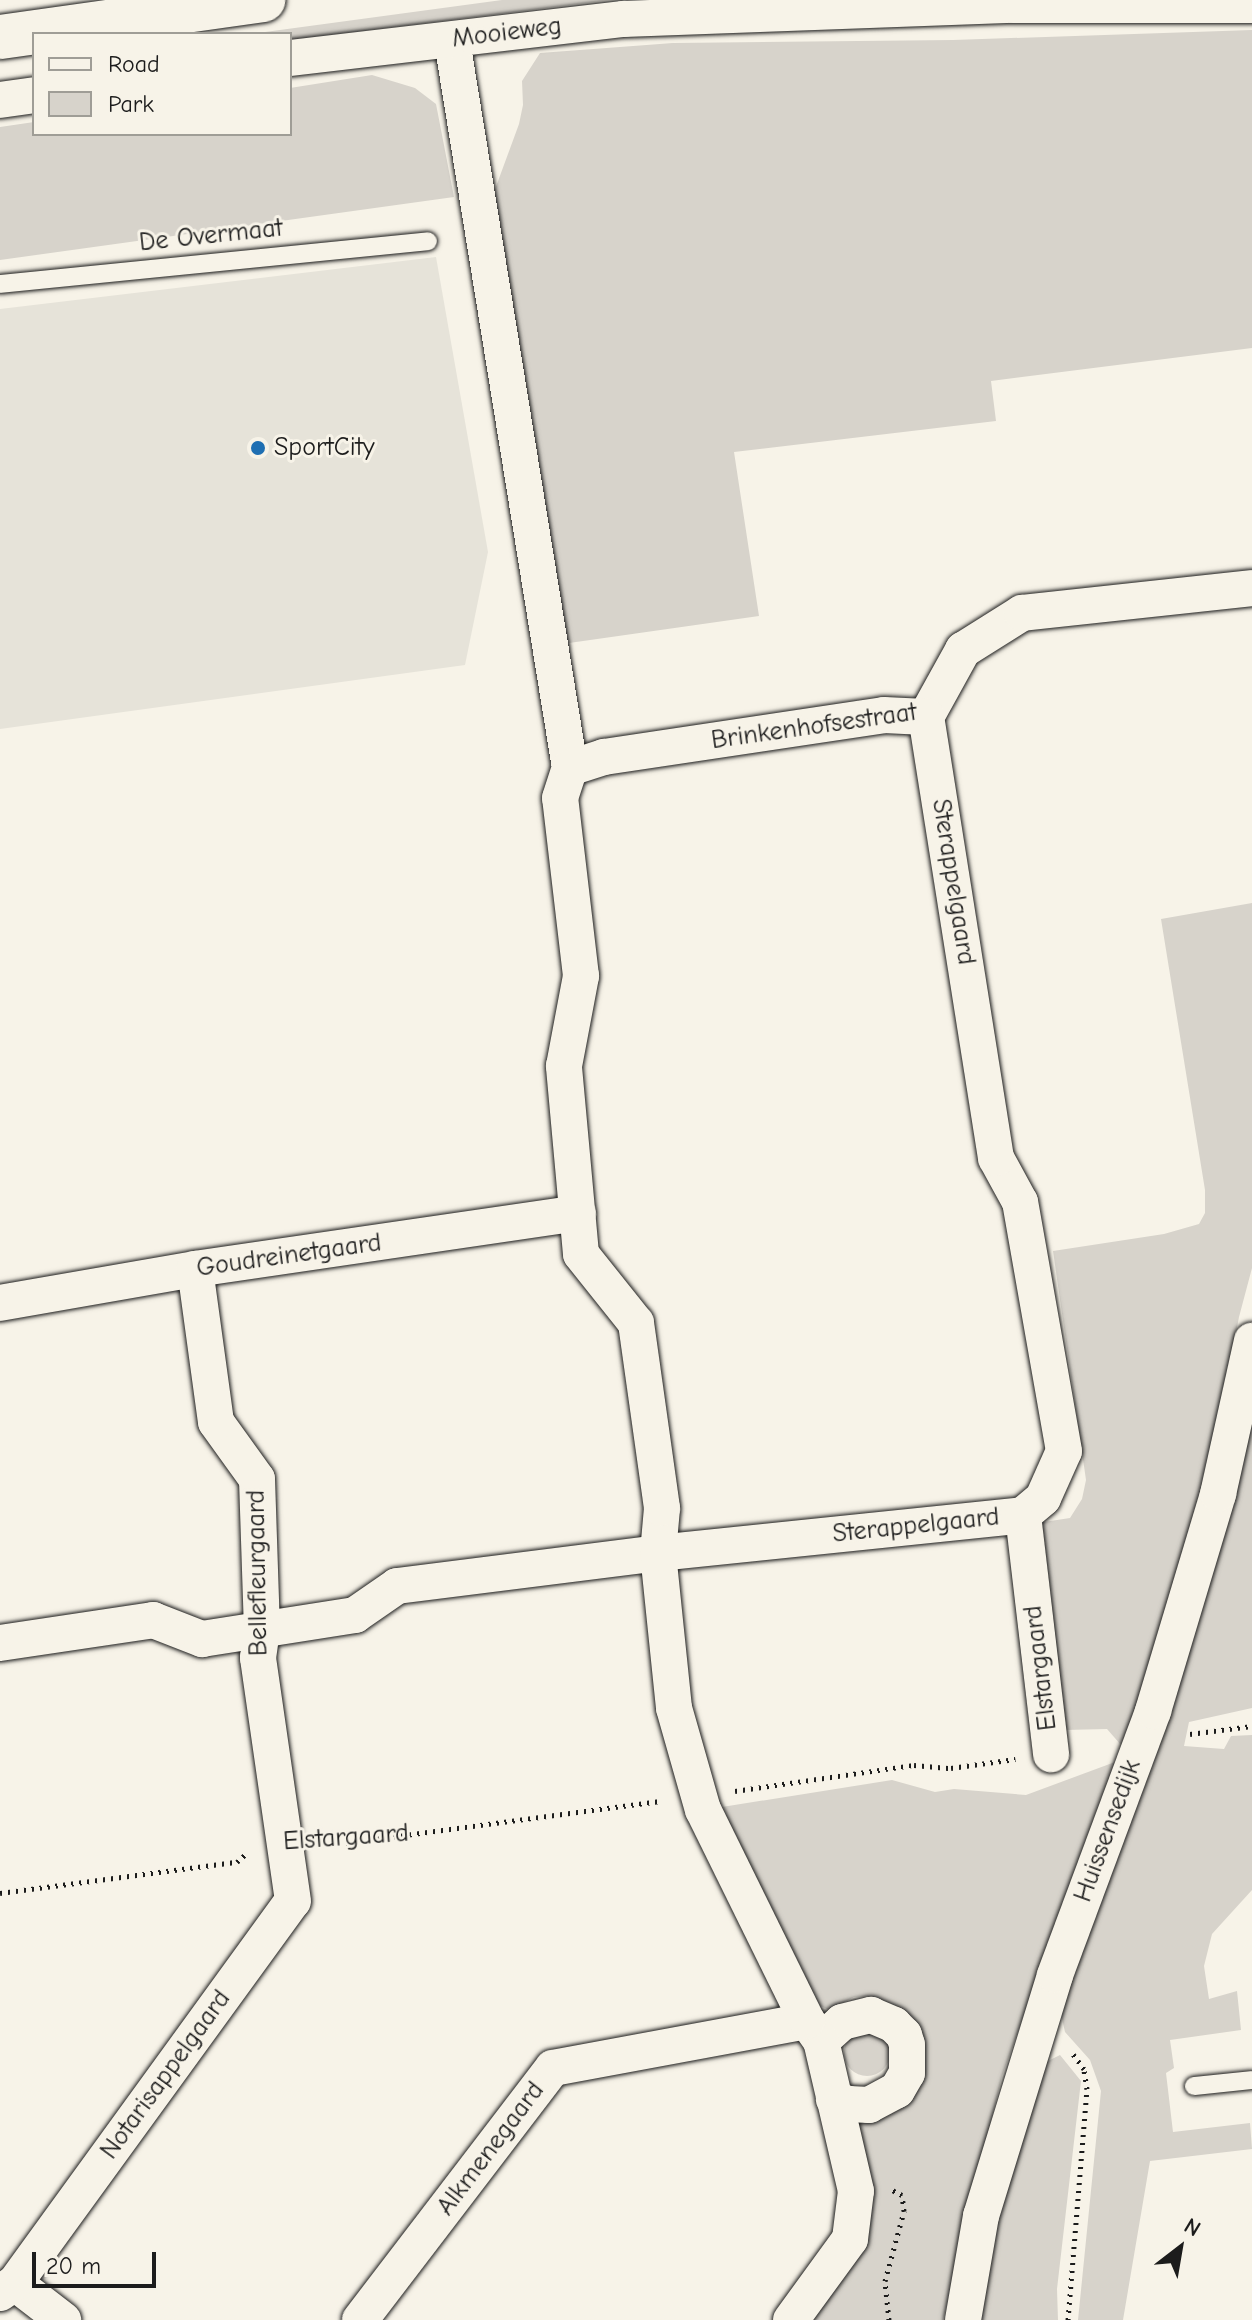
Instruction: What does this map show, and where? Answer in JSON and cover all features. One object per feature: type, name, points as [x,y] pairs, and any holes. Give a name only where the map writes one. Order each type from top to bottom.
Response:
[{"type":"highway","points":[[36,32],[263,0]]},
{"type":"highway","points":[[0,37],[32,32]]},
{"type":"street","name":"Mooieweg","points":[[292,58],[623,19],[1013,5],[1252,5]]},
{"type":"street","points":[[452,41],[570,768],[560,798],[562,839],[581,976],[564,1066],[581,1254],[636,1323],[662,1508],[658,1553],[674,1708],[698,1796],[814,2031],[856,2191],[850,2239],[791,2320]]},
{"type":"street","points":[[0,100],[32,95]]},
{"type":"street","name":"Brinkenhofsestraat","points":[[570,768],[604,757],[884,715],[926,717],[963,650],[1022,613],[1252,588]]},
{"type":"street","name":"Sterappelgaard","points":[[0,1643],[153,1620],[202,1639],[355,1615],[397,1586],[658,1553],[1023,1515],[1043,1498],[1064,1451],[1020,1202],[996,1158],[926,717]]},
{"type":"street","name":"Goudreinetgaard","points":[[0,1303],[195,1269],[578,1213]]},
{"type":"street","name":"Bellefleurgaard","points":[[195,1269],[216,1422],[257,1479],[262,1630],[258,1658],[284,1841]]},
{"type":"street","name":"Huissensedijk","points":[[963,2320],[981,2216],[1036,2031],[1153,1711],[1218,1494],[1252,1341]]},
{"type":"street","name":"Elstargaard","points":[[1023,1515],[1051,1754]]},
{"type":"street","name":"Notarisappelgaard","points":[[7,2288],[293,1901],[284,1841]]},
{"type":"street","name":"Alkmenegaard","points":[[360,2320],[553,2068],[814,2031],[871,2015],[894,2025],[904,2035],[907,2045],[907,2073],[897,2090],[869,2105],[834,2099]]},
{"type":"street","points":[[7,2288],[63,2320]]},
{"type":"lane","name":"De Overmaat","points":[[0,284],[428,241]]},
{"type":"lane","points":[[1194,2086],[1252,2080]]},
{"type":"path","points":[[1190,1734],[1252,1726]]},
{"type":"path","name":"Elstargaard","points":[[0,1893],[237,1862],[253,1846],[309,1837],[338,1844],[914,1765],[951,1768],[1051,1754]]},
{"type":"path","points":[[1036,2031],[1072,2051],[1084,2069],[1087,2089],[1068,2320]]},
{"type":"shaded area","points":[[436,257],[488,552],[465,665],[0,729],[0,309]]},
{"type":"green space","points":[[502,0],[609,0],[292,40],[292,32],[266,32]]},
{"type":"green space","points":[[1252,30],[1252,348],[991,381],[996,421],[734,452],[759,616],[562,644],[494,192],[519,124],[523,105],[522,81],[540,53],[673,43],[953,40]]},
{"type":"green space","points":[[372,75],[415,88],[436,104],[454,197],[0,260],[0,127],[32,122],[32,136],[292,136],[292,88]]},
{"type":"green space","points":[[1252,903],[1252,1268],[1215,1439],[1144,1686],[1121,1745],[1107,1729],[1064,1730],[1031,1524],[1070,1518],[1082,1499],[1086,1480],[1053,1251],[1164,1234],[1199,1224],[1205,1213],[1205,1190],[1161,919]]},
{"type":"green space","points":[[1252,1408],[1252,1708],[1189,1722],[1184,1746],[1224,1749],[1231,1736],[1252,1735],[1252,1890],[1212,1934],[1204,1966],[1209,1999],[1237,1991],[1241,2030],[1170,2040],[1174,2068],[1166,2073],[1173,2132],[1250,2123],[1252,2149],[1150,2161],[1123,2320],[1078,2320],[1101,2091],[1090,2060],[1065,2032],[1059,2005]]},
{"type":"green space","points":[[1115,1762],[1002,2076],[943,2320],[811,2320],[828,2293],[857,2113],[879,2112],[914,2021],[903,2009],[871,1996],[854,1997],[829,2010],[810,2001],[722,1817],[722,1807],[892,1780],[935,1792],[954,1789],[1026,1795]]},
{"type":"green space","points":[[867,2030],[883,2037],[890,2053],[883,2069],[867,2076],[851,2069],[844,2053],[851,2037]]},
{"type":"green space","points":[[1060,2055],[1081,2081],[1057,2289],[1058,2320],[971,2320],[1036,2067]]},
{"type":"place","name":"SportCity","points":[[258,448]]}]
